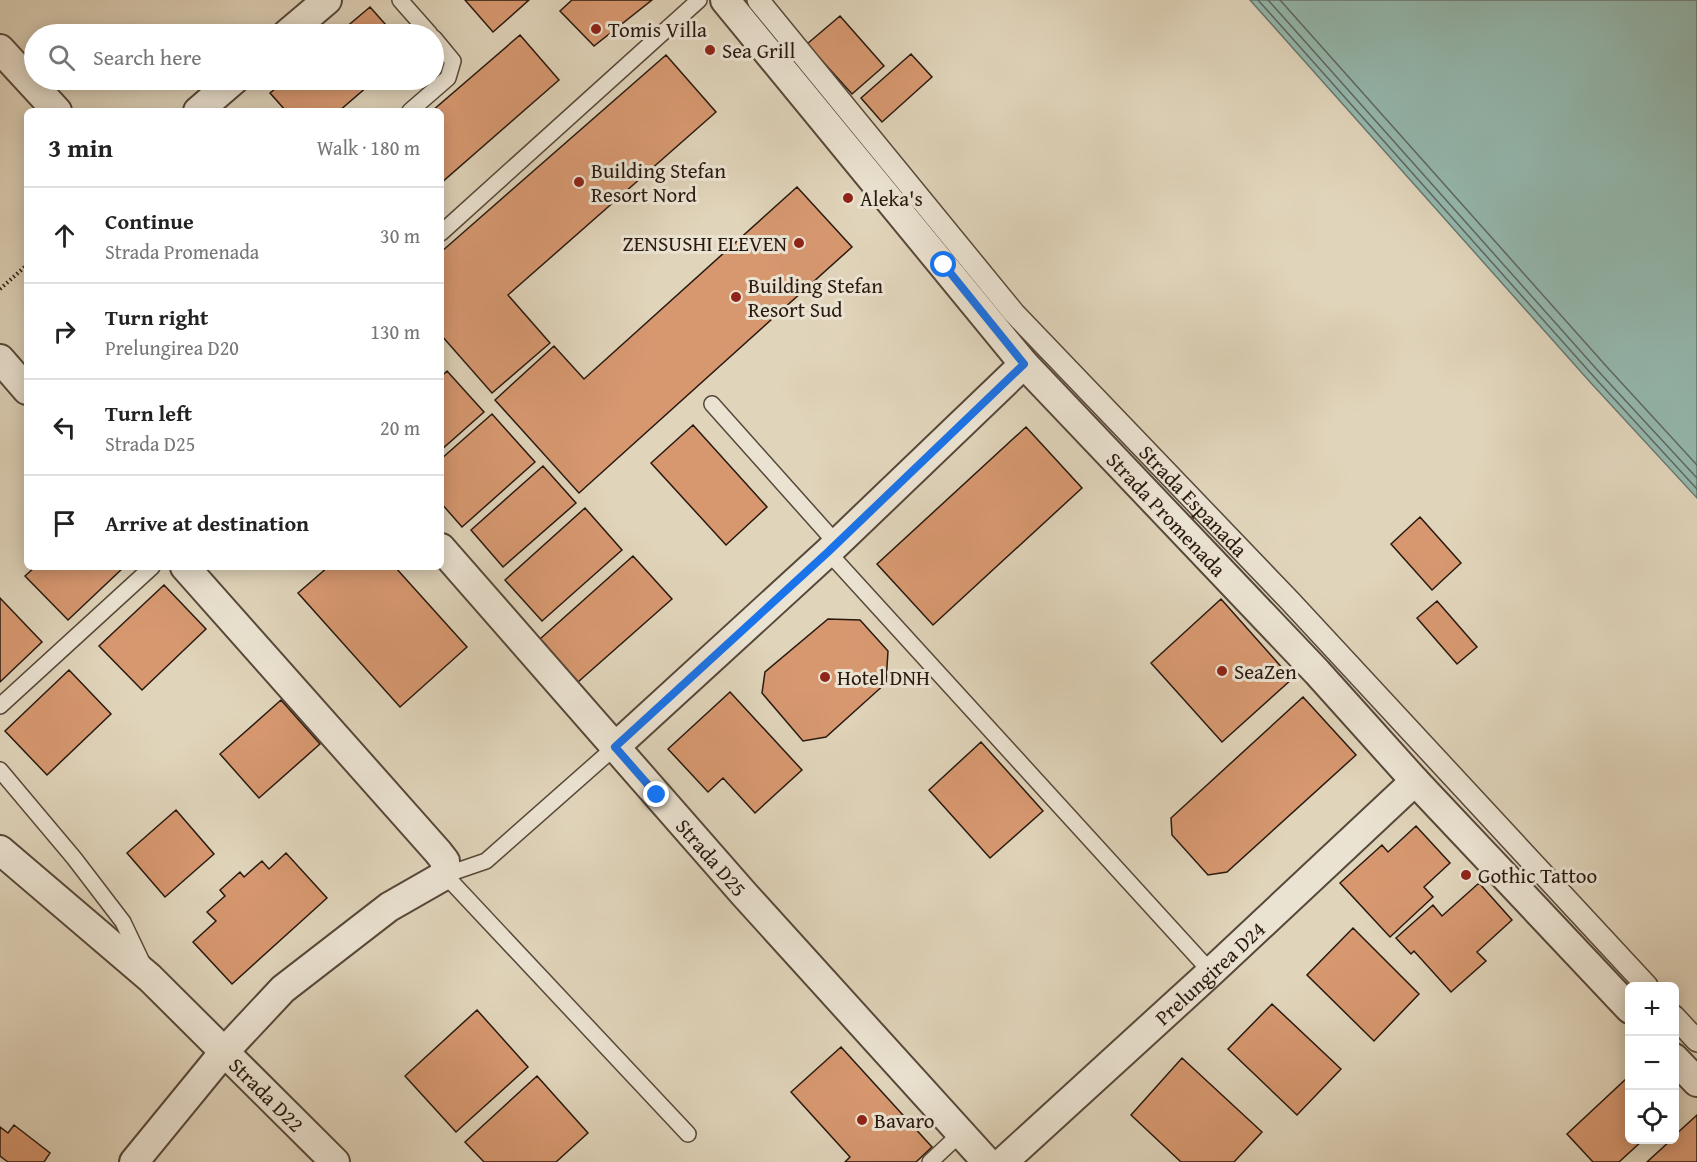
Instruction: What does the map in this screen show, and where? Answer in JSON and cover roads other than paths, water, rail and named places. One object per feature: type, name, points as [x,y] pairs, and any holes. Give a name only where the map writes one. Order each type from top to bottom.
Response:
[{"type":"street","points":[[299,24],[327,0]]},
{"type":"street","name":"Strada Promenada","points":[[725,0],[1024,364],[1317,672],[1415,781],[1625,1005]]},
{"type":"street","name":"Strada Espanada","points":[[758,0],[1014,313],[1299,610],[1642,982]]},
{"type":"street","points":[[0,49],[24,75]]},
{"type":"street","points":[[38,90],[54,108]]},
{"type":"street","points":[[201,108],[222,90]]},
{"type":"street","points":[[0,359],[24,387]]},
{"type":"street","points":[[615,747],[833,548],[1024,364]]},
{"type":"street","name":"Strada D25","points":[[444,551],[759,912],[987,1162]]},
{"type":"street","points":[[134,1162],[224,1052],[283,989],[389,907],[445,874],[445,861],[438,852],[188,570]]},
{"type":"street","name":"Prelungirea D24","points":[[1003,1162],[1415,781]]},
{"type":"street","name":"Strada D22","points":[[0,850],[150,978],[335,1162]]},
{"type":"street","points":[[1679,1021],[1697,1041]]},
{"type":"street","points":[[1679,1063],[1697,1082]]},
{"type":"lane","points":[[400,0],[421,24]]},
{"type":"lane","points":[[444,230],[699,0]]},
{"type":"lane","points":[[444,50],[453,61],[448,78],[444,82]]},
{"type":"lane","points":[[414,108],[435,90]]},
{"type":"lane","points":[[712,404],[833,548],[1211,972]]},
{"type":"lane","points":[[0,706],[150,570]]},
{"type":"lane","points":[[615,747],[486,861],[445,874],[688,1134]]},
{"type":"lane","points":[[0,770],[74,858],[123,922],[150,978]]},
{"type":"lane","points":[[930,1162],[960,1134]]},
{"type":"water","points":[[1250,0],[1697,0],[1697,498],[1590,382]]},
{"type":"place","name":"Tomis Villa","points":[[596,29]]},
{"type":"place","name":"Sea Grill","points":[[710,50]]},
{"type":"place","name":"Building Stefan Resort Nord","points":[[579,182]]},
{"type":"place","name":"Aleka's","points":[[848,198]]},
{"type":"place","name":"ZENSUSHI ELEVEN","points":[[799,243]]},
{"type":"place","name":"Building Stefan Resort Sud","points":[[736,297]]},
{"type":"place","name":"SeaZen","points":[[1222,671]]},
{"type":"place","name":"Hotel DNH","points":[[825,677]]},
{"type":"place","name":"Gothic Tattoo","points":[[1466,875]]},
{"type":"place","name":"Bavaro","points":[[862,1120]]}]
